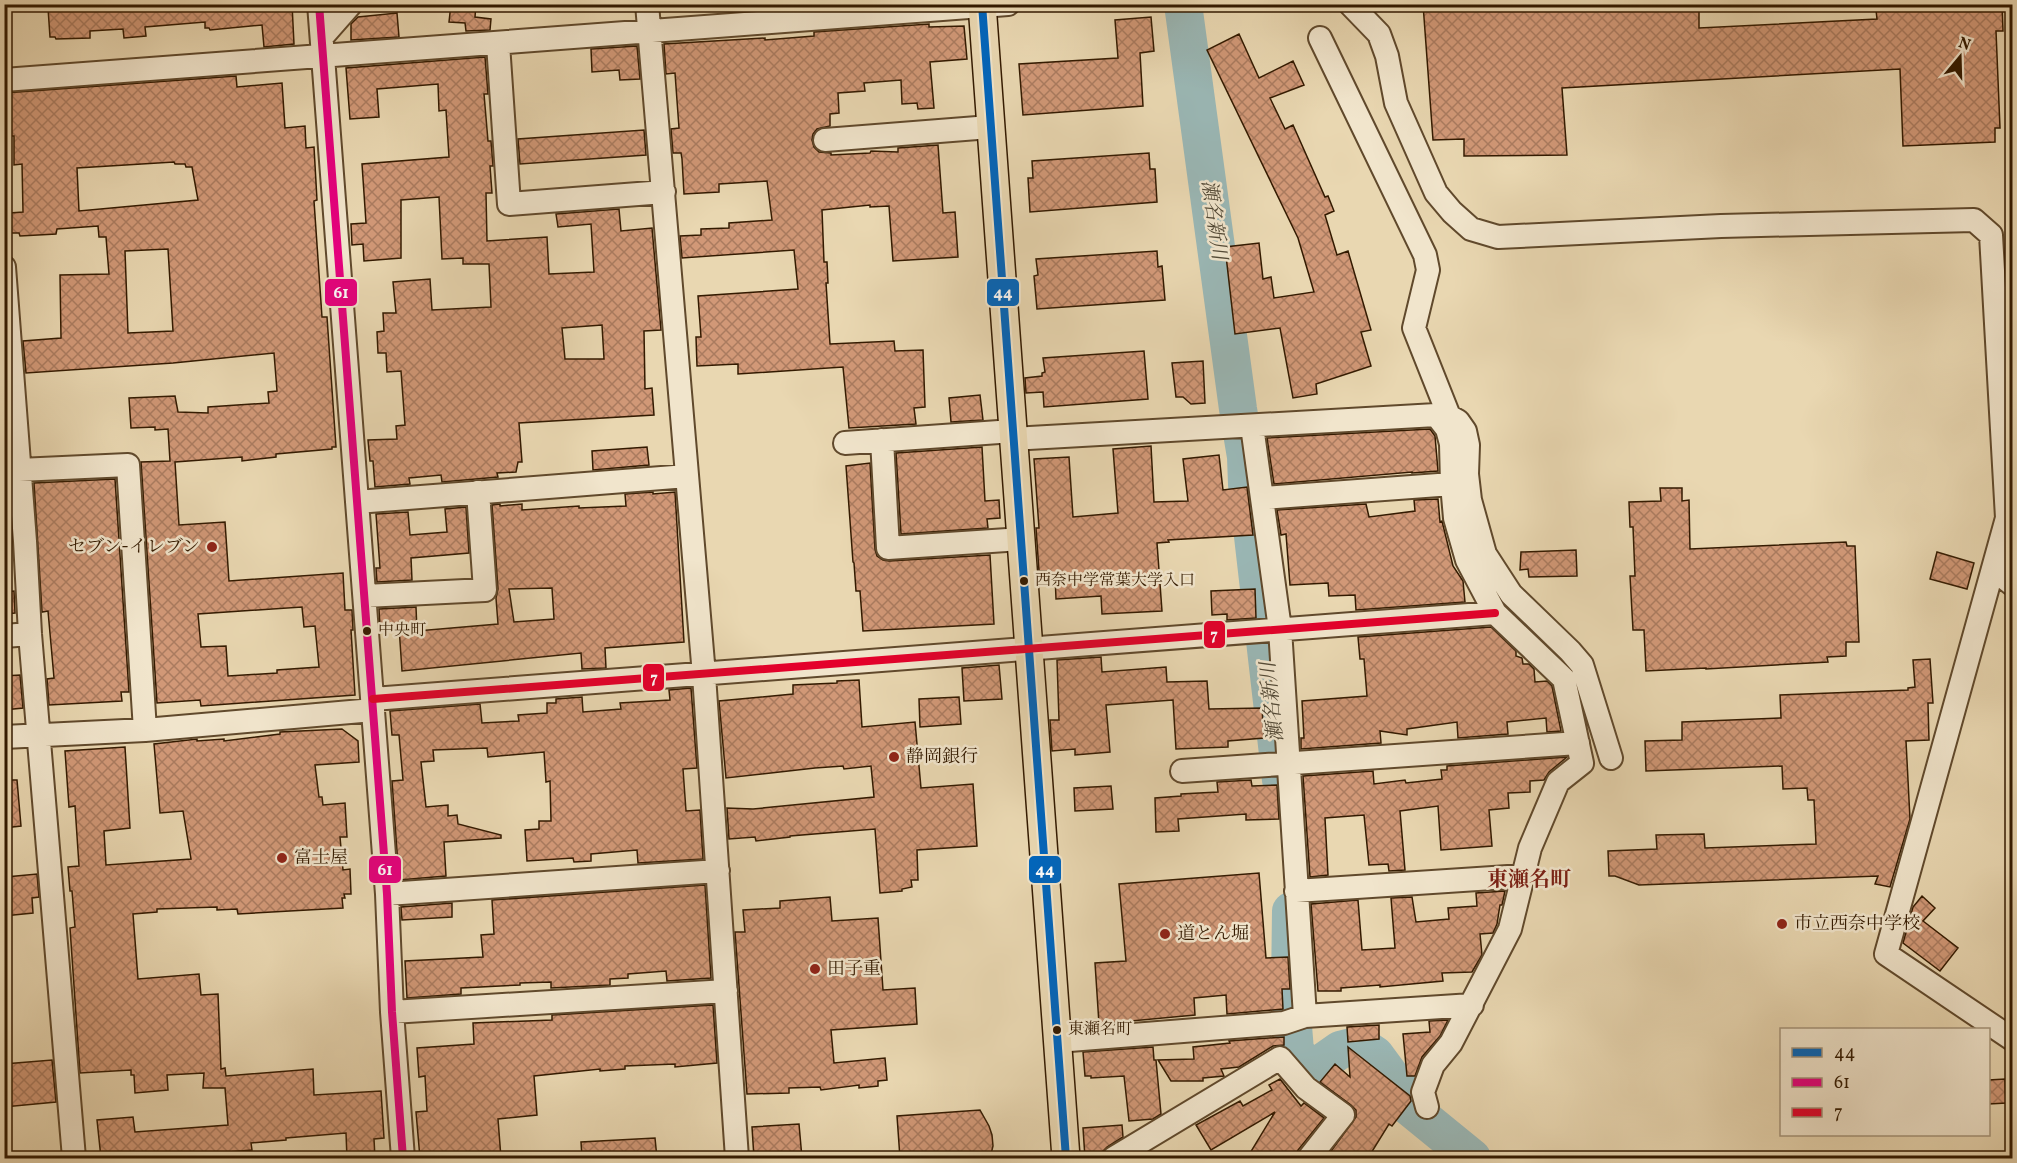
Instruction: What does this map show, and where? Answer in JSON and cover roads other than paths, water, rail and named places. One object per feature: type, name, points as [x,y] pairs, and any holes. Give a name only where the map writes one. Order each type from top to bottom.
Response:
[{"type":"main road","points":[[982,5],[1066,1158]]},
{"type":"street","points":[[319,4],[387,894],[392,1012],[403,1158]]},
{"type":"street","points":[[322,47],[351,4]]},
{"type":"street","points":[[647,4],[704,675],[737,1158]]},
{"type":"street","points":[[4,80],[322,47],[498,44],[1008,4]]},
{"type":"street","points":[[1350,4],[1379,34],[1387,56],[1396,103],[1436,193],[1471,229],[1498,237],[1721,226],[1974,220],[1991,235],[2007,518],[1886,954],[2013,1039]]},
{"type":"street","points":[[1320,38],[1425,255],[1428,270],[1414,328],[1451,444],[1455,518],[1467,560],[1495,613],[1564,679],[1582,763],[1558,782],[1530,848],[1510,929],[1451,1043],[1433,1065],[1423,1092],[1427,1107]]},
{"type":"street","points":[[498,44],[509,204],[664,192]]},
{"type":"street","points":[[825,140],[990,127]]},
{"type":"street","points":[[4,267],[11,442],[20,470],[15,541],[30,634],[74,1158]]},
{"type":"street","points":[[845,443],[1443,416],[1458,421],[1465,431],[1468,445],[1467,474],[1470,500],[1485,554],[1511,594],[1582,665],[1611,758]]},
{"type":"street","points":[[1252,426],[1280,629],[1305,1016]]},
{"type":"street","points":[[882,440],[888,548],[1021,539]]},
{"type":"street","points":[[20,470],[128,465],[145,730]]},
{"type":"street","points":[[357,502],[687,476]]},
{"type":"street","points":[[1262,498],[1452,484]]},
{"type":"street","points":[[365,596],[485,590],[478,492]]},
{"type":"street","points":[[1993,569],[2013,584]]},
{"type":"street","points":[[4,737],[145,730],[373,704],[704,675],[1495,613]]},
{"type":"street","points":[[4,636],[30,634]]},
{"type":"street","points":[[1182,771],[1578,743]]},
{"type":"street","points":[[387,894],[718,871]]},
{"type":"street","points":[[1296,891],[1523,876]]},
{"type":"street","points":[[392,1012],[726,991]]},
{"type":"street","points":[[1058,1041],[1284,1023],[1305,1016],[1472,1005]]},
{"type":"street","points":[[1113,1158],[1280,1058],[1306,1088],[1343,1115],[1309,1158]]},
{"type":"waterway","name":"瀬名新川","points":[[1183,4],[1246,457],[1247,484],[1281,780]]},
{"type":"waterway","name":"瀬名新川","points":[[1291,911],[1290,989],[1295,1051],[1310,1071],[1340,1050],[1360,1045],[1375,1055],[1400,1089],[1407,1105],[1472,1158]]},
{"type":"place","name":"セブン-イレブン","points":[[212,547]]},
{"type":"place","name":"西奈中学常葉大学入口","points":[[1024,581]]},
{"type":"place","name":"中央町","points":[[367,631]]},
{"type":"place","name":"静岡銀行","points":[[894,757]]},
{"type":"place","name":"富士屋","points":[[282,858]]},
{"type":"place","name":"市立西奈中学校","points":[[1782,924]]},
{"type":"place","name":"道とん堀","points":[[1165,934]]},
{"type":"place","name":"田子重","points":[[815,969]]},
{"type":"place","name":"東瀬名町","points":[[1057,1030]]},
{"type":"district","name":"東瀬名町","points":[[1529,880]]}]
